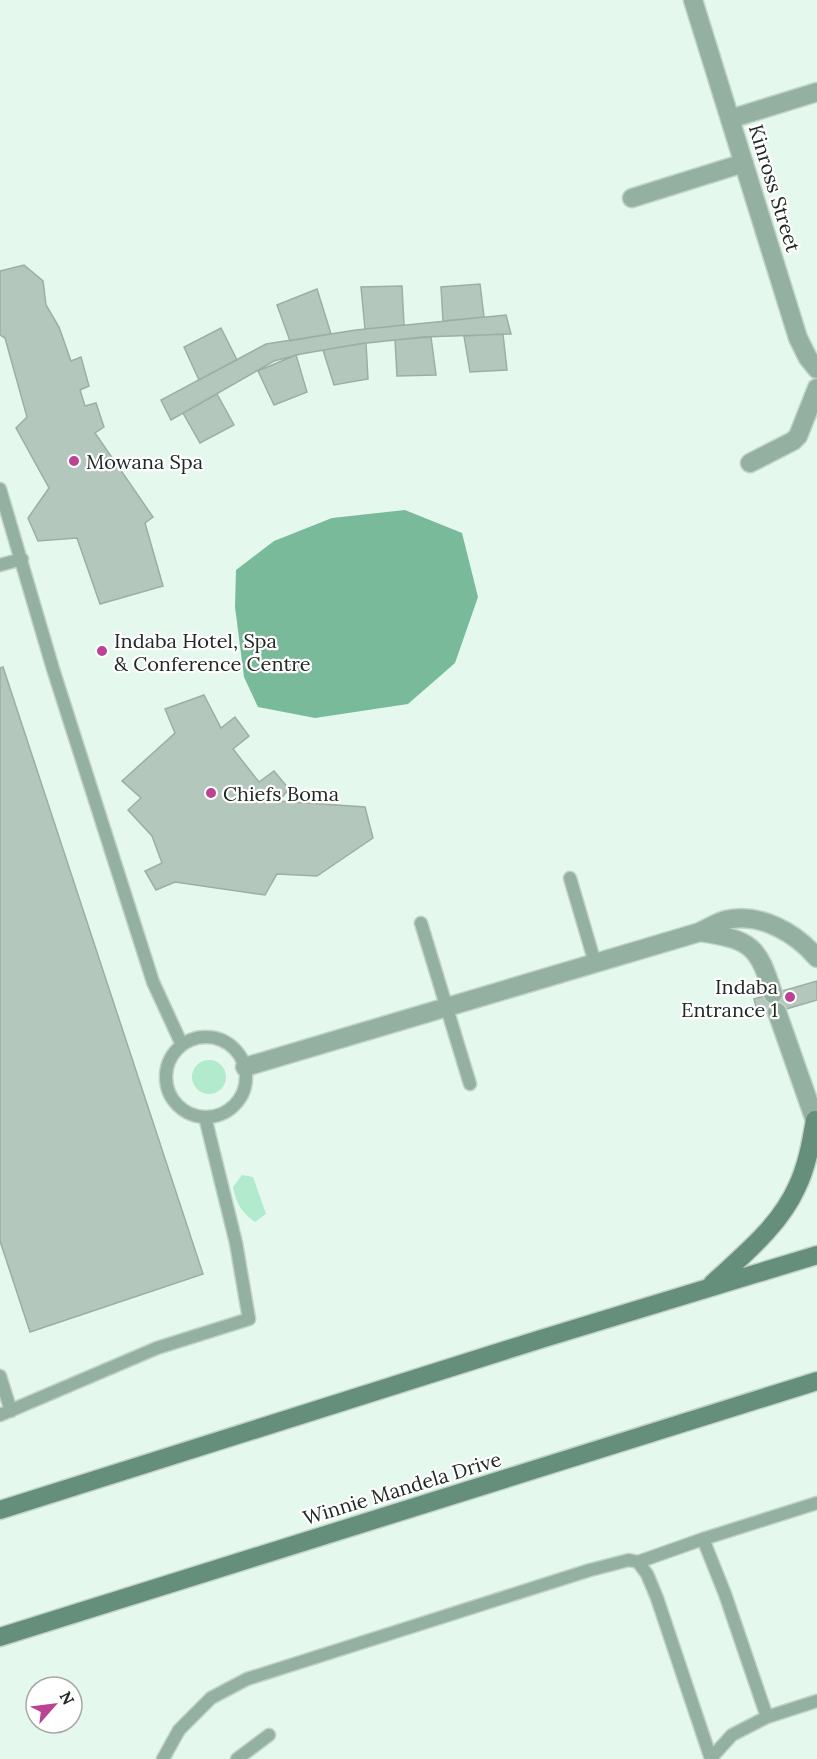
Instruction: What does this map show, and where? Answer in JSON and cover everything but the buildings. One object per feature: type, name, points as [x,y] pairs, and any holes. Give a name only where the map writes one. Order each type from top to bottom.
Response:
[{"type":"main road","points":[[708,1288],[770,1230],[794,1194],[806,1164],[816,1123]]},
{"type":"main road","points":[[0,1510],[817,1255]]},
{"type":"main road","name":"Winnie Mandela Drive","points":[[0,1637],[817,1381]]},
{"type":"street","name":"Kinross Street","points":[[693,0],[798,338],[808,358],[817,369]]},
{"type":"street","name":"Kinross Street","points":[[730,119],[817,92]]},
{"type":"street","points":[[632,198],[744,163]]},
{"type":"street","points":[[750,463],[793,441],[798,436],[817,388]]},
{"type":"street","points":[[245,1068],[700,932],[726,920],[752,920],[785,930],[807,946],[817,958]]},
{"type":"street","points":[[700,932],[731,937],[748,946],[759,957],[816,1123]]},
{"type":"lane","points":[[0,489],[53,669],[153,982],[182,1045]]},
{"type":"lane","points":[[0,565],[22,559]]},
{"type":"lane","points":[[570,878],[595,963]]},
{"type":"lane","points":[[421,923],[470,1084]]},
{"type":"lane","points":[[200,1038],[219,1039],[231,1046],[240,1056],[245,1068],[244,1092],[228,1111],[217,1116],[193,1115],[174,1100],[168,1089],[166,1077],[173,1054],[182,1045],[200,1038]]},
{"type":"lane","points":[[0,1376],[6,1413],[157,1348],[249,1319],[236,1243],[205,1117]]},
{"type":"lane","points":[[163,1759],[167,1748],[179,1731],[211,1698],[247,1679],[612,1563],[629,1560],[638,1562],[817,1503]]},
{"type":"lane","points":[[703,1539],[725,1594],[767,1717]]},
{"type":"lane","points":[[638,1562],[647,1574],[660,1608],[711,1759]]},
{"type":"lane","points":[[711,1759],[732,1735],[767,1717],[817,1701]]},
{"type":"lane","points":[[237,1759],[269,1734]]},
{"type":"shaded area","points":[[405,510],[462,533],[478,597],[455,663],[408,704],[315,718],[258,707],[244,677],[235,607],[236,570],[274,541],[332,518]]},
{"type":"shaded area","points":[[209,1060],[221,1065],[226,1077],[221,1089],[209,1094],[197,1089],[192,1077],[197,1065]]},
{"type":"shaded area","points":[[242,1175],[253,1177],[266,1214],[255,1222],[243,1211],[234,1193],[233,1187]]},
{"type":"place","name":"Mowana Spa","points":[[74,461]]},
{"type":"place","name":"Indaba Hotel, Spa & Conference Centre","points":[[102,651]]},
{"type":"place","name":"Chiefs Boma","points":[[211,793]]},
{"type":"place","name":"Indaba Entrance 1","points":[[790,997]]}]
